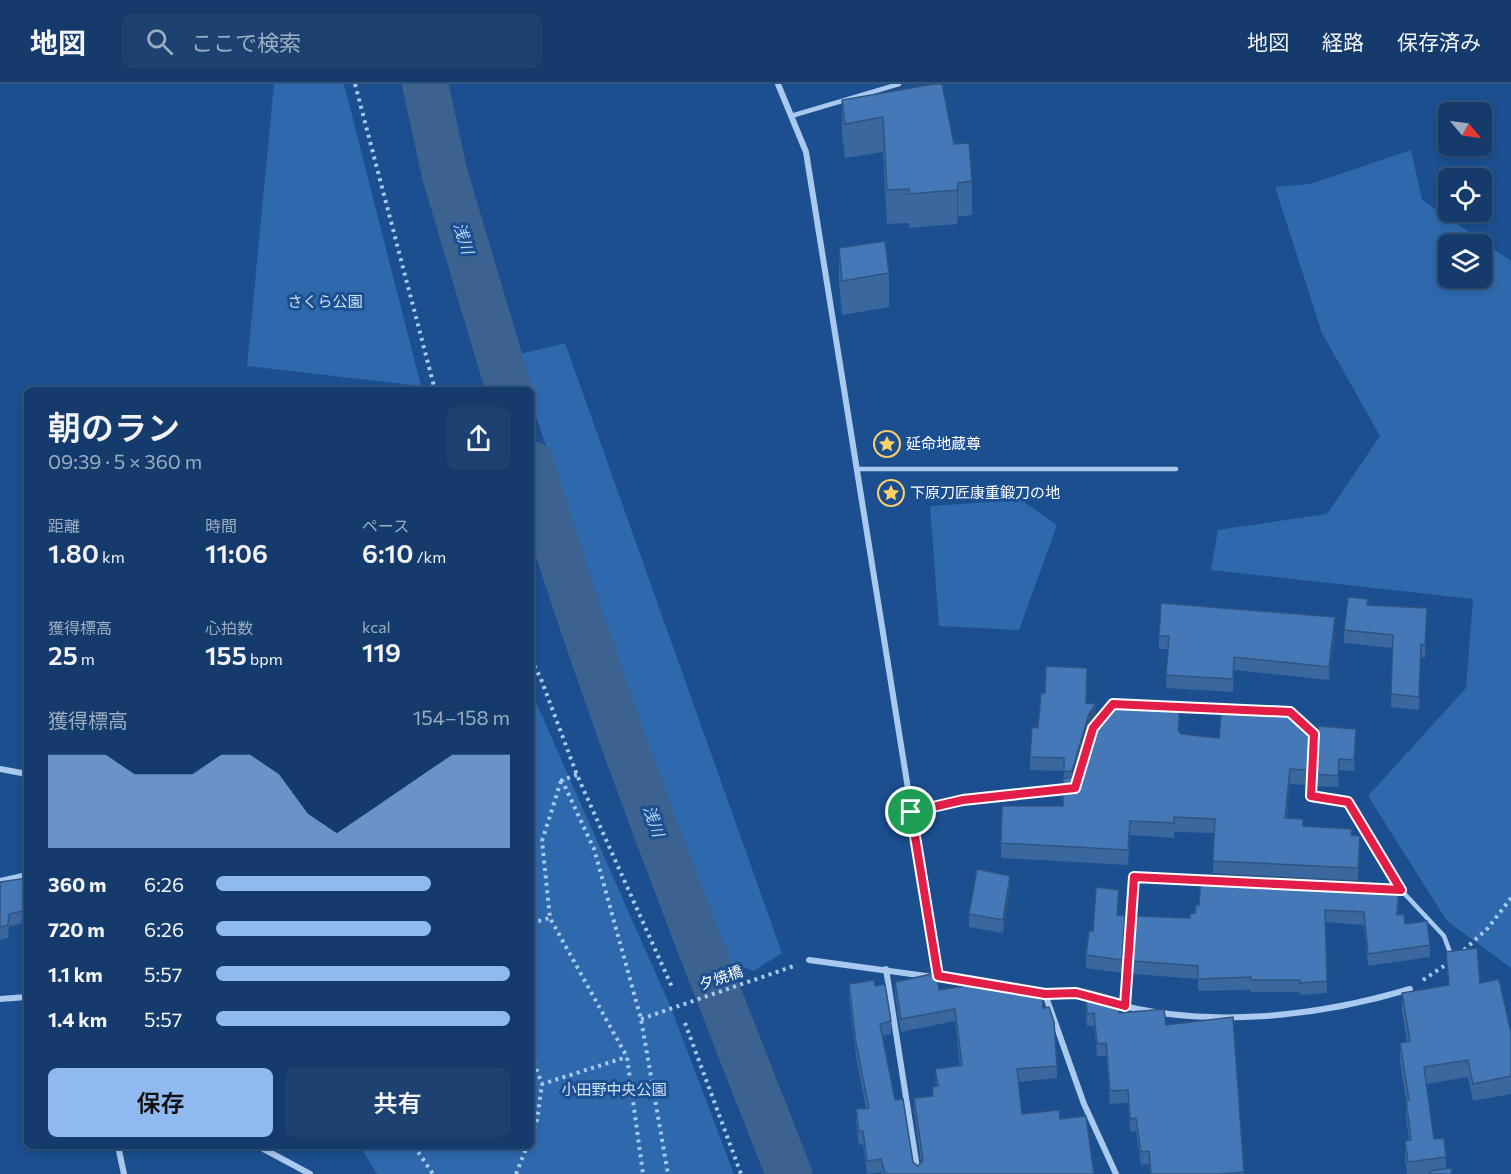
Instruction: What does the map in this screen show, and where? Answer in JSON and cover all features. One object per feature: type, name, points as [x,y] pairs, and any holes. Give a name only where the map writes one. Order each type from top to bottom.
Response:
[{"type":"street","points":[[778,84],[806,152],[938,976]]},
{"type":"street","points":[[0,769],[24,773]]},
{"type":"street","points":[[0,881],[24,876]]},
{"type":"street","points":[[1125,1006],[1134,877],[1221,880]]},
{"type":"street","points":[[1389,889],[1401,890]]},
{"type":"street","points":[[809,960],[938,976],[997,986]]},
{"type":"street","points":[[886,969],[918,1174]]},
{"type":"street","points":[[1105,1001],[1186,1014],[1271,1018],[1357,1005],[1410,989]]},
{"type":"street","points":[[1021,990],[1045,994],[1076,993],[1095,998]]},
{"type":"street","points":[[1045,994],[1084,1104],[1116,1174]]},
{"type":"street","points":[[0,999],[24,997]]},
{"type":"street","points":[[119,1149],[124,1174]]},
{"type":"street","points":[[264,1149],[310,1174]]},
{"type":"lane","points":[[791,116],[899,84]]},
{"type":"lane","points":[[857,469],[1176,469]]},
{"type":"lane","points":[[1107,712],[1113,704],[1160,706]]},
{"type":"lane","points":[[1172,706],[1231,709]]},
{"type":"lane","points":[[1278,712],[1290,712],[1314,734],[1311,796],[1348,802],[1401,890],[1444,936],[1453,960]]},
{"type":"lane","points":[[911,812],[963,800],[1075,788],[1093,728],[1100,720]]},
{"type":"path","points":[[355,84],[434,387]]},
{"type":"path","points":[[534,664],[542,679],[577,775],[672,987]]},
{"type":"path","points":[[562,780],[577,775]]},
{"type":"path","points":[[562,780],[542,841],[550,918],[627,1057],[643,1174]]},
{"type":"path","points":[[562,780],[594,849],[641,1018],[668,1174]]},
{"type":"path","points":[[534,922],[550,918]]},
{"type":"path","name":"夕焼橋","points":[[641,1018],[809,960]]},
{"type":"path","points":[[685,1023],[741,1174]]},
{"type":"path","points":[[542,1084],[627,1057]]},
{"type":"path","points":[[534,1062],[542,1084],[534,1128]]},
{"type":"path","points":[[416,1149],[433,1174]]},
{"type":"path","points":[[516,1174],[526,1149]]},
{"type":"green space","name":"さくら公園","points":[[274,84],[344,84],[421,386],[247,366]]},
{"type":"green space","points":[[1411,150],[1422,200],[1438,211],[1438,222],[1454,222],[1472,234],[1438,234],[1438,288],[1492,288],[1492,248],[1511,261],[1511,968],[1447,921],[1368,796],[1466,688],[1473,599],[1211,570],[1218,530],[1327,514],[1380,436],[1322,333],[1275,187],[1310,184]]},
{"type":"green space","points":[[565,343],[782,953],[754,971],[725,961],[612,645],[534,410],[534,387],[526,387],[516,355]]},
{"type":"green space","points":[[1021,500],[1057,525],[1019,630],[939,626],[930,506]]},
{"type":"green space","name":"小田野中央公園","points":[[534,698],[671,1008],[734,1174],[377,1174],[362,1149],[534,1149]]},
{"type":"building","points":[[942,84],[954,144],[969,143],[972,181],[958,183],[957,190],[909,194],[909,189],[887,190],[883,117],[845,124],[842,100]]},
{"type":"building","points":[[885,241],[889,273],[842,281],[839,248]]},
{"type":"building","points":[[1348,597],[1368,599],[1367,605],[1427,608],[1425,645],[1421,644],[1419,697],[1391,694],[1393,635],[1344,630]]},
{"type":"building","points":[[1161,603],[1335,617],[1329,667],[1234,657],[1233,679],[1166,675],[1169,636],[1159,636]]},
{"type":"building","points":[[1046,666],[1087,668],[1086,703],[1096,704],[1089,714],[1072,771],[1064,772],[1064,758],[1030,757],[1032,727],[1038,728],[1041,693],[1045,693]]},
{"type":"building","points":[[1148,702],[1180,703],[1178,730],[1181,734],[1219,738],[1222,704],[1275,709],[1275,706],[1294,708],[1294,721],[1309,722],[1307,770],[1290,769],[1285,818],[1303,819],[1303,826],[1352,829],[1351,835],[1360,836],[1358,868],[1213,861],[1215,819],[1174,817],[1174,823],[1130,821],[1128,850],[1001,843],[1002,806],[1063,806],[1063,779],[1079,775],[1097,716],[1107,704],[1148,707]]},
{"type":"building","points":[[1318,726],[1356,729],[1354,760],[1339,759],[1338,776],[1316,774]]},
{"type":"building","points":[[977,869],[1010,876],[1003,920],[969,914]]},
{"type":"building","points":[[1201,875],[1399,885],[1397,915],[1404,914],[1405,924],[1427,921],[1430,945],[1368,954],[1364,912],[1325,910],[1327,981],[1300,983],[1300,980],[1251,980],[1251,977],[1198,979],[1198,966],[1133,961],[1136,916],[1190,918],[1190,914],[1195,913],[1196,905],[1199,905]]},
{"type":"building","points":[[24,878],[24,911],[9,914],[8,925],[0,927],[0,882]]},
{"type":"building","points":[[1096,887],[1119,890],[1117,915],[1125,916],[1122,960],[1086,955],[1089,931],[1093,931]]},
{"type":"building","points":[[1477,948],[1480,983],[1499,979],[1511,1033],[1511,1076],[1473,1084],[1468,1060],[1424,1067],[1434,1139],[1444,1138],[1446,1157],[1408,1162],[1405,1141],[1411,1140],[1406,1100],[1409,1100],[1400,1043],[1410,1041],[1402,993],[1449,985],[1446,952]]},
{"type":"building","points":[[936,973],[939,990],[972,985],[1020,983],[1021,988],[1042,988],[1043,1008],[1049,1007],[1054,1022],[1057,1066],[1017,1069],[1022,1114],[1059,1110],[1060,1119],[1086,1116],[1094,1174],[885,1174],[881,1159],[867,1161],[863,1131],[859,1132],[856,1109],[869,1108],[856,1043],[849,984],[874,980],[875,986],[885,984],[891,1021],[880,1024],[895,1100],[903,1099],[913,1162],[918,1166],[923,1160],[914,1098],[933,1096],[932,1087],[938,1086],[935,1069],[962,1065],[955,1009],[901,1019],[895,982]]},
{"type":"building","points":[[1085,988],[1117,997],[1119,1013],[1164,1009],[1166,1025],[1233,1017],[1244,1172],[1151,1174],[1149,1151],[1141,1152],[1136,1118],[1130,1119],[1128,1090],[1110,1091],[1106,1043],[1097,1044],[1094,1013],[1087,1014]]},
{"type":"building","points":[[1451,1168],[1452,1174],[1430,1174],[1430,1171]]},
{"type":"waterway","name":"浅川","points":[[425,84],[445,175],[508,387]]},
{"type":"waterway","name":"浅川","points":[[534,474],[620,733],[789,1174]]},
{"type":"place","name":"延命地蔵尊","points":[[887,444]]},
{"type":"place","name":"下原刀匠康重鍛刀の地","points":[[891,493]]},
{"type":"route","points":[[1113,704],[1290,712],[1314,734],[1311,796],[1348,802],[1401,890],[1134,877],[1125,1006],[1076,993],[1045,994],[938,976],[911,812],[963,800],[1075,788],[1093,728],[1113,704]]}]
